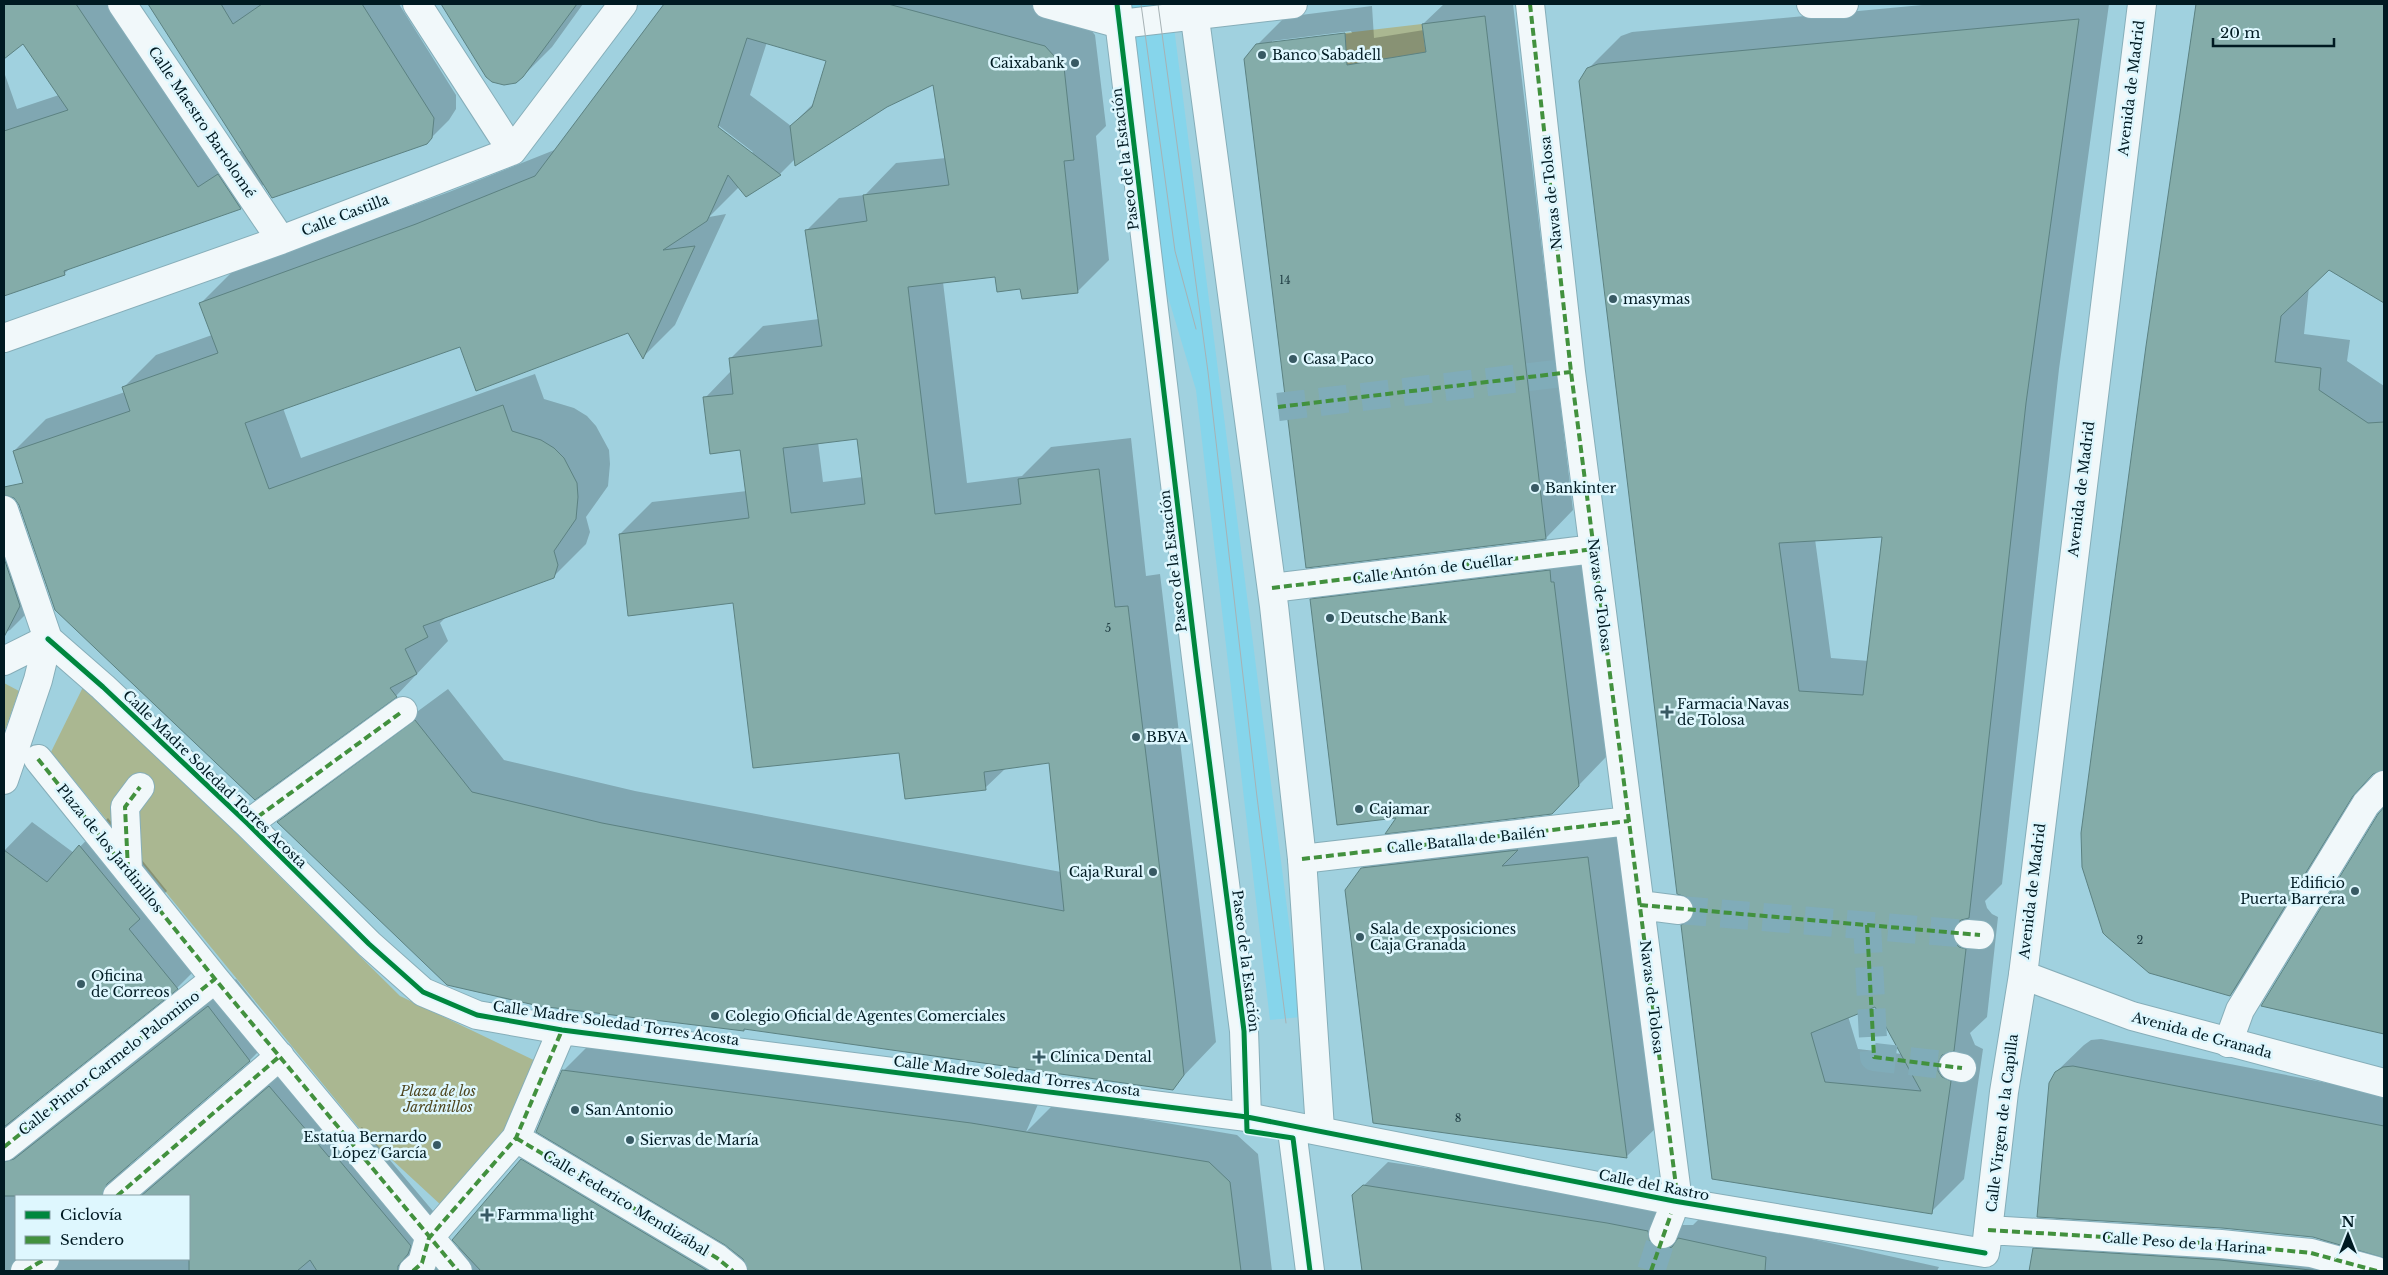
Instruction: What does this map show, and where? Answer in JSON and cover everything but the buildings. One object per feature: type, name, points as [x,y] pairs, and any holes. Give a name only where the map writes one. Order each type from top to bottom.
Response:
[{"type":"street","name":"Calle Maestro Bartolomé","points":[[122,4],[281,240]]},
{"type":"street","points":[[418,4],[512,151],[623,4]]},
{"type":"street","points":[[1047,4],[1118,14],[1293,4]]},
{"type":"street","name":"Navas de Tolosa","points":[[1530,4],[1571,372],[1676,1186]]},
{"type":"street","points":[[1811,4],[1844,4]]},
{"type":"street","name":"Avenida de Madrid","points":[[2023,975],[2142,4]]},
{"type":"street","points":[[1194,9],[1272,588],[1302,859],[1320,1130]]},
{"type":"street","name":"Paseo de la Estación","points":[[1118,14],[1197,666],[1244,1031],[1247,1117]]},
{"type":"street","name":"Calle Castilla","points":[[4,338],[281,240],[512,151]]},
{"type":"street","points":[[4,510],[48,640],[12,734],[4,780]]},
{"type":"street","name":"Calle Antón de Cuéllar","points":[[1272,588],[1594,549]]},
{"type":"street","points":[[4,661],[48,640]]},
{"type":"street","name":"Calle Madre Soledad Torres Acosta","points":[[48,640],[103,687],[248,824],[369,944],[423,992],[478,1015],[562,1030],[1247,1117],[1320,1130]]},
{"type":"street","points":[[248,824],[403,711]]},
{"type":"street","name":"Plaza de los Jardinillos","points":[[38,759],[215,979],[458,1271]]},
{"type":"street","points":[[2228,1043],[2240,1010],[2366,804],[2384,785]]},
{"type":"street","points":[[128,870],[125,807],[140,787]]},
{"type":"street","name":"Calle Batalla de Bailén","points":[[1302,859],[1630,821]]},
{"type":"street","points":[[1640,905],[1679,910]]},
{"type":"street","name":"Avenida de Granada","points":[[2023,975],[2111,1010],[2228,1043],[2384,1082]]},
{"type":"street","name":"Calle Virgen de la Capilla","points":[[1985,1251],[2004,1092],[2023,975]]},
{"type":"street","name":"Calle Pintor Carmelo Palomino","points":[[4,1147],[215,979]]},
{"type":"street","points":[[413,1271],[422,1263],[429,1238],[516,1138],[562,1030]]},
{"type":"street","points":[[118,1195],[280,1056]]},
{"type":"street","name":"Calle del Rastro","points":[[1320,1130],[1365,1141],[1674,1201],[1985,1251]]},
{"type":"street","name":"Calle Federico Mendizábal","points":[[516,1138],[717,1258],[733,1271]]},
{"type":"street","points":[[1293,1138],[1310,1271]]},
{"type":"street","name":"Calle Peso de la Harina","points":[[1985,1251],[2222,1244],[2311,1253],[2377,1271]]},
{"type":"street","points":[[25,1271],[43,1260]]},
{"type":"shaded area","points":[[1128,4],[1171,4],[1301,1017],[1270,1020],[1196,390],[1160,270]]},
{"type":"green space","points":[[1422,24],[1432,105],[1368,61],[1347,65],[1345,33]]},
{"type":"green space","points":[[4,683],[19,691],[4,733]]},
{"type":"green space","name":"Plaza de los Jardinillos","points":[[85,683],[400,996],[542,1064],[515,1127],[442,1206],[363,1133],[51,752]]},
{"type":"tunnel","points":[[1278,407],[1571,372]]},
{"type":"tunnel","points":[[1679,910],[1968,934]]},
{"type":"tunnel","points":[[1867,925],[1874,1057],[1953,1066]]},
{"type":"tunnel","points":[[1651,1271],[1663,1234]]},
{"type":"tram line","points":[[1141,4],[1175,251],[1196,329]]},
{"type":"tram line","points":[[1158,4],[1208,372],[1257,797],[1286,1023]]},
{"type":"marked path","points":[[1530,4],[1571,372],[1676,1186]]},
{"type":"marked path","points":[[1278,407],[1571,372]]},
{"type":"marked path","points":[[1272,588],[1594,549]]},
{"type":"marked path","points":[[248,824],[403,711]]},
{"type":"marked path","points":[[38,759],[215,979],[458,1271]]},
{"type":"marked path","points":[[128,870],[125,807],[140,787]]},
{"type":"marked path","points":[[1302,859],[1629,821]]},
{"type":"marked path","points":[[1640,905],[1980,935]]},
{"type":"marked path","points":[[1867,925],[1874,1057],[1962,1068]]},
{"type":"marked path","points":[[4,1147],[215,979]]},
{"type":"marked path","points":[[413,1271],[422,1263],[429,1238],[516,1138],[562,1030]]},
{"type":"marked path","points":[[118,1195],[280,1056]]},
{"type":"marked path","points":[[516,1138],[717,1258],[733,1271]]},
{"type":"marked path","points":[[1651,1271],[1671,1214]]},
{"type":"marked path","points":[[1988,1230],[2221,1244],[2311,1253],[2377,1271]]},
{"type":"marked path","points":[[25,1271],[43,1260]]},
{"type":"cycle path","points":[[1117,4],[1197,666],[1244,1031],[1247,1131],[1293,1138],[1310,1271]]},
{"type":"cycle path","points":[[48,639],[103,687],[248,824],[369,944],[423,992],[477,1015],[562,1030],[1247,1117],[1674,1201],[1985,1253]]},
{"type":"place","name":"Banco Sabadell","points":[[1262,55]]},
{"type":"place","name":"Caixabank","points":[[1075,63]]},
{"type":"place","name":"masymas","points":[[1613,299]]},
{"type":"place","name":"Casa Paco","points":[[1293,359]]},
{"type":"place","name":"Bankinter","points":[[1535,488]]},
{"type":"place","name":"Deutsche Bank","points":[[1330,618]]},
{"type":"place","name":"Farmacia Navas de Tolosa","points":[[1667,712]]},
{"type":"place","name":"BBVA","points":[[1136,737]]},
{"type":"place","name":"Cajamar","points":[[1359,809]]},
{"type":"place","name":"Caja Rural","points":[[1153,872]]},
{"type":"place","name":"Edificio Puerta Barrera","points":[[2355,891]]},
{"type":"place","name":"Sala de exposiciones Caja Granada","points":[[1360,937]]},
{"type":"place","name":"Oficina de Correos","points":[[81,984]]},
{"type":"place","name":"Colegio Oficial de Agentes Comerciales","points":[[715,1016]]},
{"type":"place","name":"Clínica Dental","points":[[1039,1057]]},
{"type":"place","name":"San Antonio","points":[[575,1110]]},
{"type":"place","name":"Siervas de María","points":[[630,1140]]},
{"type":"place","name":"Estatua Bernardo López García","points":[[437,1145]]},
{"type":"place","name":"Farmma light","points":[[487,1215]]}]
